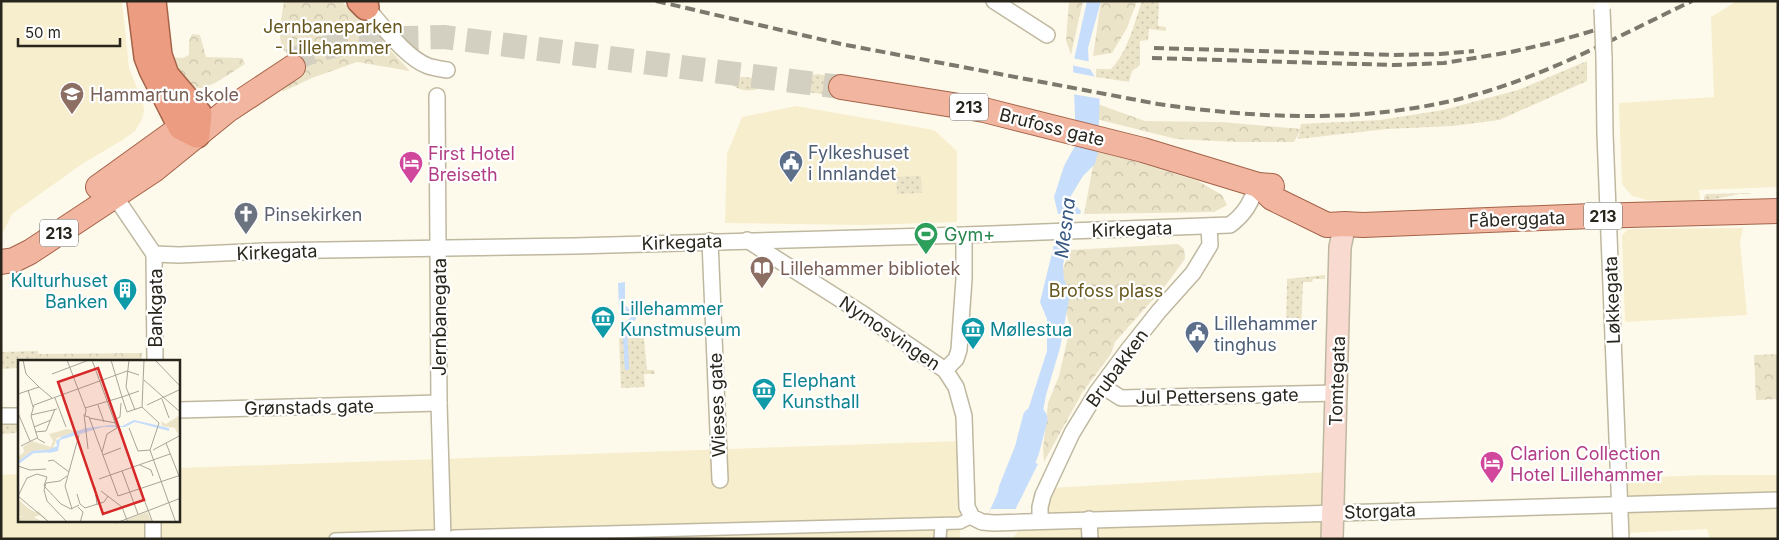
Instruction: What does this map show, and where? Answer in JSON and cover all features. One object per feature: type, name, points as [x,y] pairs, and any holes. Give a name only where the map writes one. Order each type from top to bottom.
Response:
[{"type":"highway","points":[[140,1],[148,57],[152,70],[192,125]]},
{"type":"highway","points":[[153,1],[159,55],[166,75],[192,125]]},
{"type":"main road","name":"213","points":[[1,251],[18,244],[39,231],[89,193],[260,78],[292,64],[228,110],[192,125],[154,170],[30,252],[14,260],[1,262]]},
{"type":"main road","name":"Brufoss gate","points":[[841,87],[953,104],[1035,122],[1143,150],[1258,185]]},
{"type":"main road","points":[[89,193],[114,196],[119,173]]},
{"type":"main road","name":"213","points":[[1258,185],[1278,186],[1302,196],[1333,210],[1345,224]]},
{"type":"main road","name":"Fåberggata","points":[[1345,224],[1363,226],[1778,211]]},
{"type":"main road","name":"Tomtegata","points":[[1332,539],[1340,247],[1345,224]]},
{"type":"street","points":[[994,1],[1047,35]]},
{"type":"street","points":[[363,4],[399,44],[418,61],[428,66],[447,70]]},
{"type":"street","name":"Løkkegata","points":[[1602,5],[1621,539]]},
{"type":"street","name":"Jernbanegata","points":[[437,96],[439,403],[444,537]]},
{"type":"street","name":"Kirkegata","points":[[154,254],[179,255],[266,251],[964,235],[1230,225],[1242,216],[1250,205],[1258,185]]},
{"type":"street","points":[[114,196],[154,254]]},
{"type":"street","name":"Brubakken","points":[[1040,521],[1040,507],[1043,495],[1054,467],[1072,433],[1102,386],[1159,311],[1192,273],[1210,245],[1209,226]]},
{"type":"street","points":[[946,370],[956,360],[959,350],[964,279],[964,235]]},
{"type":"street","name":"Nymosvingen","points":[[747,240],[926,355],[946,370],[956,388],[963,407],[966,502],[968,512],[977,520]]},
{"type":"street","name":"Wieses gate","points":[[710,241],[720,480]]},
{"type":"street","name":"Bankgata","points":[[154,254],[154,360]]},
{"type":"street","name":"Jul Pettersens gate","points":[[1102,386],[1120,398],[1336,393]]},
{"type":"street","name":"Grønstads gate","points":[[180,410],[439,403]]},
{"type":"street","points":[[1,416],[18,416]]},
{"type":"street","name":"Storgata","points":[[335,539],[942,524],[977,520],[1040,521],[1778,500]]},
{"type":"street","points":[[1089,519],[1090,539]]},
{"type":"street","points":[[153,539],[154,522]]},
{"type":"street","points":[[940,539],[942,524]]},
{"type":"shaded area","name":"Hammartun skole","points":[[1,1],[122,1],[129,68],[143,103],[144,111],[135,131],[82,164],[12,214],[1,236]]},
{"type":"shaded area","points":[[1737,1],[1778,1],[1778,187],[1699,190],[1700,200],[1685,202],[1647,200],[1632,196],[1622,184],[1619,103],[1714,97],[1711,17]]},
{"type":"shaded area","points":[[796,106],[934,130],[957,151],[957,222],[864,225],[725,223],[727,154],[742,117]]},
{"type":"shaded area","points":[[1743,228],[1740,242],[1747,315],[1625,322],[1622,236],[1628,229]]},
{"type":"shaded area","points":[[961,441],[960,539],[1,539],[1,475],[18,474],[18,522],[180,522],[180,468]]},
{"type":"shaded area","points":[[1329,472],[1327,539],[1012,539],[1051,488]]},
{"type":"shaded area","points":[[1778,475],[1778,539],[1710,539],[1707,529],[1625,533],[1624,478]]},
{"type":"green space","name":"Jernbaneparken - Lillehammer","points":[[284,1],[341,1],[356,14],[410,71],[357,62],[312,78],[282,92],[284,81],[303,71],[308,61],[308,57],[300,48],[292,47],[284,51],[280,39],[280,26]]},
{"type":"green space","points":[[1069,1],[1083,1],[1071,55],[1066,40]]},
{"type":"green space","points":[[1101,1],[1137,1],[1127,28],[1112,53],[1093,56]]},
{"type":"green space","points":[[1142,1],[1159,1],[1158,26],[1166,27],[1166,31],[1149,29],[1148,40],[1140,41],[1140,65],[1132,71],[1129,82],[1096,77],[1096,69],[1111,69],[1122,54]]},
{"type":"green space","points":[[192,34],[200,35],[206,57],[242,58],[245,64],[209,86],[203,88],[193,87],[184,81],[170,57],[183,58],[189,55],[189,41]]},
{"type":"green space","points":[[1587,61],[1587,81],[1499,120],[1453,126],[1387,129],[1298,139],[1301,124],[1380,120],[1443,110],[1518,90]]},
{"type":"green space","points":[[817,74],[843,78],[841,97],[786,89],[804,77]]},
{"type":"green space","points":[[728,76],[770,79],[771,81],[755,90],[743,90],[732,84],[727,79]]},
{"type":"green space","points":[[1092,102],[1145,121],[1222,122],[1301,129],[1294,142],[1176,139],[1096,119]]},
{"type":"green space","points":[[1096,149],[1198,181],[1222,195],[1227,205],[1214,212],[1084,214]]},
{"type":"green space","points":[[921,176],[922,193],[897,194],[896,177]]},
{"type":"green space","points":[[1750,193],[1750,194],[1740,194],[1704,201],[1706,194]]},
{"type":"green space","name":"Brofoss plass","points":[[1178,244],[1184,249],[1185,259],[1165,286],[1115,342],[1111,354],[1082,393],[1044,462],[1043,449],[1048,403],[1059,376],[1070,328],[1064,303],[1063,269],[1070,250]]},
{"type":"green space","points":[[1325,275],[1325,279],[1313,279],[1312,282],[1303,282],[1301,328],[1286,328],[1287,279]]},
{"type":"green space","points":[[619,338],[644,338],[647,370],[654,370],[655,374],[644,374],[645,387],[621,388]]},
{"type":"green space","points":[[38,351],[39,360],[18,360],[18,368],[1,369],[1,352]]},
{"type":"green space","points":[[142,353],[142,360],[37,360],[37,354]]},
{"type":"green space","points":[[1778,354],[1778,399],[1756,400],[1754,355]]},
{"type":"green space","points":[[1,423],[18,423],[18,431],[16,433],[1,434]]},
{"type":"water","points":[[1087,1],[1101,1],[1088,48],[1089,67],[1100,86],[1098,152],[1095,164],[1083,176],[1069,199],[1081,211],[1074,235],[1065,249],[1064,279],[1070,294],[1060,348],[1046,395],[1035,456],[1018,448],[1029,420],[1027,413],[1047,351],[1047,319],[1040,302],[1053,249],[1058,214],[1054,197],[1064,166],[1076,144],[1073,64]]},
{"type":"water","points":[[625,282],[625,308],[619,308],[618,283]]},
{"type":"water","points":[[1015,454],[1038,464],[1007,526],[977,539]]},
{"type":"pier","points":[[1072,58],[1091,62],[1094,70],[1071,65]]},
{"type":"pier","points":[[1071,72],[1097,77],[1102,85],[1102,99],[1072,94]]},
{"type":"pier","points":[[1055,214],[1083,214],[1076,236],[1070,246],[1051,246]]},
{"type":"pier","points":[[991,509],[1016,509],[1001,539],[976,539],[976,533]]},
{"type":"waterway","points":[[625,308],[634,318],[625,325],[633,330],[625,335],[627,368]]},
{"type":"waterway","name":"Mesna","points":[[1011,490],[1027,450],[1035,419]]},
{"type":"tunnel","points":[[290,61],[313,51],[353,41],[365,42],[404,38],[444,37],[841,87]]},
{"type":"railway","points":[[656,1],[841,44],[1158,104],[1282,116],[1366,114],[1448,102],[1488,91],[1566,61],[1692,1]]},
{"type":"railway","points":[[1152,58],[1394,65],[1444,63],[1511,52],[1606,27]]},
{"type":"railway","points":[[1154,48],[1394,55],[1474,51]]},
{"type":"place","name":"Hammartun skole","points":[[72,115]]},
{"type":"place","name":"Fylkeshuset i Innlandet","points":[[791,183]]},
{"type":"place","name":"First Hotel Breiseth","points":[[411,184]]},
{"type":"place","name":"Pinsekirken","points":[[246,235]]},
{"type":"place","name":"Gym+","points":[[926,255]]},
{"type":"place","name":"Lillehammer bibliotek","points":[[762,289]]},
{"type":"place","name":"Kulturhuset Banken","points":[[125,311]]},
{"type":"place","name":"Lillehammer Kunstmuseum","points":[[603,339]]},
{"type":"place","name":"Møllestua","points":[[973,350]]},
{"type":"place","name":"Lillehammer tinghus","points":[[1197,354]]},
{"type":"place","name":"Elephant Kunsthall","points":[[764,411]]},
{"type":"place","name":"Clarion Collection Hotel Lillehammer","points":[[1492,484]]}]
